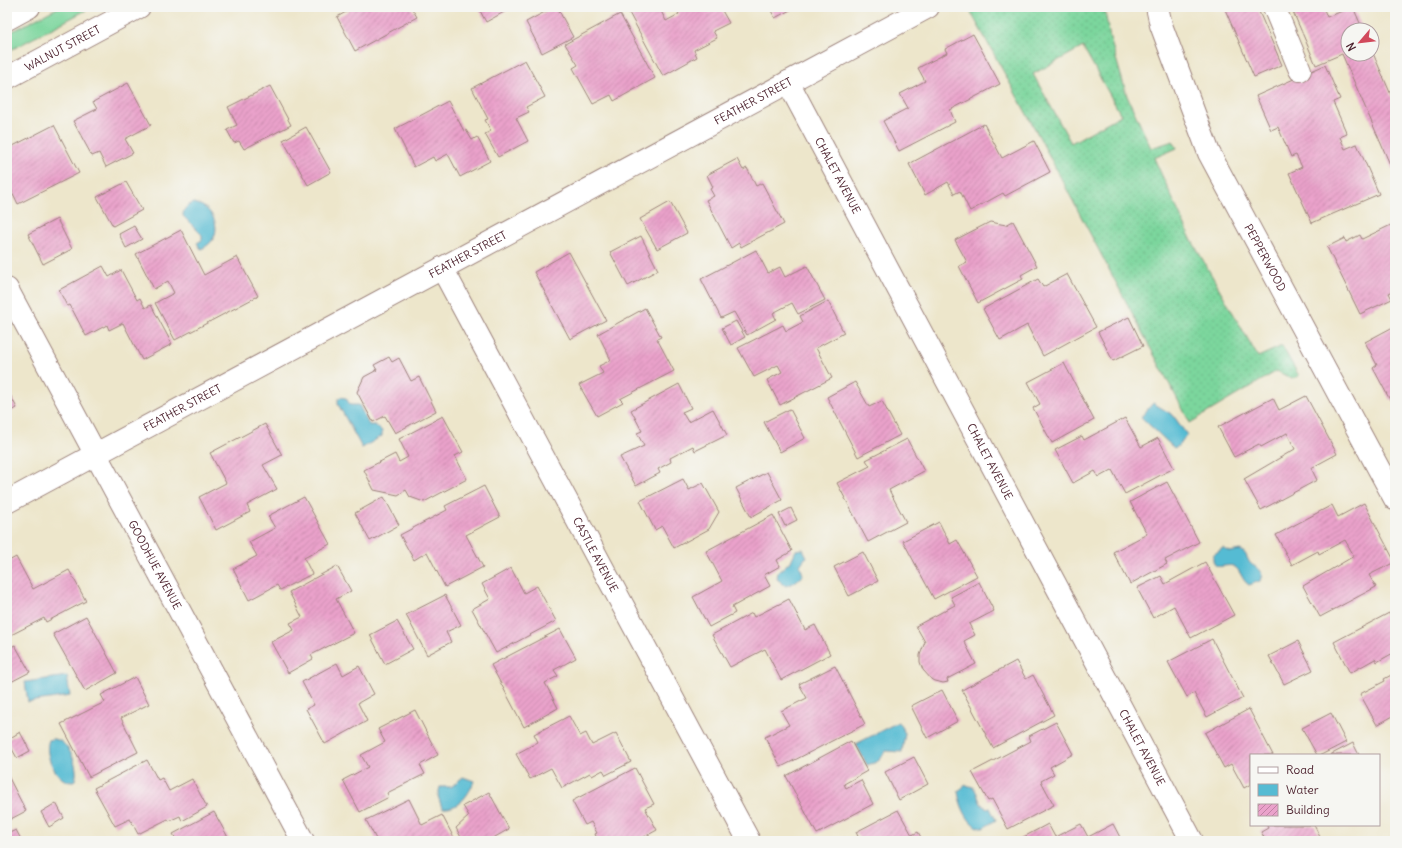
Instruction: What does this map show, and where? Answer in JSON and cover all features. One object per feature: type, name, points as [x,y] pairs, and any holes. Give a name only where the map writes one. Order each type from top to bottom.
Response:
[{"type":"street","points":[[7,19],[29,7]]},
{"type":"street","name":"WALNUT STREET","points":[[7,78],[139,7]]},
{"type":"street","name":"FEATHER STREET","points":[[7,502],[928,7]]},
{"type":"street","name":"PEPPERWOOD","points":[[1157,7],[1161,25],[1209,153],[1392,486]]},
{"type":"street","points":[[1274,7],[1300,70]]},
{"type":"street","name":"CHALET AVENUE","points":[[788,82],[1192,841]]},
{"type":"street","name":"CASTLE AVENUE","points":[[442,268],[749,841]]},
{"type":"street","name":"GOODHUE AVENUE","points":[[7,289],[303,841]]},
{"type":"green space","points":[[59,7],[92,7],[7,52],[7,34]]},
{"type":"green space","points":[[968,7],[1104,7],[1110,38],[1127,96],[1151,148],[1173,141],[1177,148],[1154,158],[1191,239],[1258,357],[1282,346],[1299,376],[1292,379],[1277,371],[1190,423],[1035,129]],"holes":[[[1083,47],[1121,115],[1071,143],[1033,74]]]},
{"type":"water","points":[[194,203],[209,211],[216,224],[216,231],[213,238],[209,244],[201,249],[197,243],[202,240],[202,235],[183,216],[186,208]]},
{"type":"water","points":[[340,397],[346,398],[350,405],[359,405],[369,425],[375,425],[382,431],[382,436],[362,448],[338,404]]},
{"type":"water","points":[[1153,403],[1173,415],[1187,435],[1175,449],[1141,417]]},
{"type":"water","points":[[1223,548],[1230,552],[1240,550],[1244,552],[1250,563],[1261,571],[1260,581],[1249,585],[1246,583],[1236,567],[1230,565],[1217,566],[1213,561],[1213,555]]},
{"type":"water","points":[[803,549],[807,557],[800,565],[803,575],[795,582],[786,586],[777,579],[778,572],[791,561],[796,550]]},
{"type":"water","points":[[67,676],[70,696],[28,702],[25,682]]},
{"type":"water","points":[[898,722],[905,733],[902,752],[886,751],[877,762],[867,765],[856,744]]},
{"type":"water","points":[[52,739],[63,743],[71,754],[76,768],[76,774],[75,780],[71,782],[60,777],[52,766],[49,759],[48,746],[49,740]]},
{"type":"water","points":[[463,777],[474,781],[466,796],[453,807],[442,808],[438,796],[440,787],[451,787]]},
{"type":"water","points":[[966,785],[973,787],[983,806],[990,808],[996,820],[983,828],[978,827],[969,820],[960,802],[958,791]]},
{"type":"building","points":[[355,7],[411,7],[417,17],[355,51],[337,17]]},
{"type":"building","points":[[478,7],[513,7],[486,22]]},
{"type":"building","points":[[554,7],[557,7],[573,37],[542,53],[526,22]]},
{"type":"building","points":[[632,7],[659,7],[666,21],[679,14],[675,7],[720,7],[729,23],[713,31],[717,38],[694,50],[697,57],[663,76],[627,9]]},
{"type":"building","points":[[769,7],[796,7],[775,18]]},
{"type":"building","points":[[1224,7],[1257,7],[1282,65],[1254,77]]},
{"type":"building","points":[[1291,7],[1323,7],[1327,17],[1353,7],[1360,22],[1340,22],[1340,55],[1316,65]]},
{"type":"building","points":[[620,14],[655,78],[614,101],[611,95],[593,104],[573,68],[578,65],[565,44]]},
{"type":"building","points":[[973,34],[1000,84],[950,110],[955,122],[899,151],[883,121],[908,108],[900,94],[925,81],[918,68],[947,53],[945,49]]},
{"type":"building","points":[[525,60],[545,97],[526,107],[529,112],[516,118],[528,141],[498,157],[485,134],[491,131],[485,120],[488,119],[472,88]]},
{"type":"building","points":[[1345,62],[1377,62],[1395,104],[1395,168],[1392,169]]},
{"type":"building","points":[[1325,65],[1340,99],[1333,102],[1347,134],[1340,137],[1345,149],[1357,144],[1379,194],[1312,223],[1289,173],[1302,167],[1296,155],[1291,157],[1278,127],[1271,130],[1256,96]]},
{"type":"building","points":[[128,83],[151,125],[125,139],[133,153],[106,167],[99,153],[92,156],[73,121],[97,109],[93,102]]},
{"type":"building","points":[[270,86],[291,125],[244,149],[239,141],[234,143],[227,130],[237,125],[228,107]]},
{"type":"building","points":[[448,101],[464,131],[466,130],[472,140],[477,137],[490,161],[460,177],[448,154],[435,161],[433,157],[414,167],[395,129]]},
{"type":"building","points":[[984,124],[1002,158],[1034,141],[1050,172],[1005,196],[1003,193],[970,211],[960,191],[954,194],[948,182],[925,195],[909,164]]},
{"type":"building","points":[[54,125],[79,173],[18,204],[7,181],[7,149]]},
{"type":"building","points":[[306,127],[331,172],[308,185],[283,140]]},
{"type":"building","points":[[737,159],[743,170],[747,168],[756,186],[762,183],[784,224],[741,247],[739,243],[731,248],[706,200],[714,196],[710,189],[713,187],[707,175]]},
{"type":"building","points":[[126,182],[142,210],[113,226],[97,197]]},
{"type":"building","points":[[670,202],[687,233],[657,249],[640,219]]},
{"type":"building","points":[[57,219],[72,249],[43,264],[28,234]]},
{"type":"building","points":[[1013,221],[1037,266],[1021,275],[1023,279],[978,303],[959,266],[967,262],[955,240],[990,222],[1006,225]]},
{"type":"building","points":[[1393,224],[1395,230],[1395,290],[1389,293],[1392,299],[1360,314],[1327,247],[1345,238],[1346,242],[1360,235],[1362,239]]},
{"type":"building","points":[[134,226],[142,239],[126,248],[119,234]]},
{"type":"building","points":[[181,230],[204,275],[237,257],[258,296],[175,340],[155,303],[174,293],[168,281],[154,289],[136,254]]},
{"type":"building","points":[[641,236],[658,270],[628,286],[610,252]]},
{"type":"building","points":[[756,250],[768,273],[780,267],[785,277],[807,266],[825,300],[798,314],[792,303],[773,313],[776,319],[747,335],[734,312],[721,318],[701,279]]},
{"type":"building","points":[[569,252],[606,320],[570,339],[534,272]]},
{"type":"building","points":[[103,266],[109,277],[121,270],[137,300],[140,298],[145,308],[151,305],[172,344],[142,360],[123,323],[109,330],[107,325],[86,336],[70,305],[67,306],[59,290]]},
{"type":"building","points":[[1067,274],[1096,327],[1043,356],[1027,325],[1000,340],[983,309],[1038,279],[1043,287]]},
{"type":"building","points":[[828,301],[844,333],[816,348],[832,378],[780,405],[767,380],[782,372],[778,365],[754,377],[738,348],[783,325],[786,331],[803,322],[800,316]]},
{"type":"building","points":[[645,308],[661,337],[657,339],[674,371],[620,399],[623,402],[597,416],[579,385],[603,373],[599,366],[611,360],[598,334]]},
{"type":"building","points":[[1129,317],[1143,346],[1113,361],[1098,332]]},
{"type":"building","points":[[736,321],[745,337],[731,345],[722,328]]},
{"type":"building","points":[[1393,327],[1395,331],[1395,398],[1390,400],[1373,368],[1377,365],[1365,342]]},
{"type":"building","points":[[389,357],[392,362],[399,358],[411,381],[419,377],[436,411],[395,433],[385,416],[373,422],[357,392],[364,377],[377,370],[374,365]]},
{"type":"building","points":[[1064,363],[1094,420],[1052,443],[1033,408],[1040,404],[1028,382]]},
{"type":"building","points":[[855,382],[869,407],[882,401],[900,435],[858,457],[827,397]]},
{"type":"building","points":[[679,384],[691,408],[682,412],[688,422],[713,409],[727,435],[695,451],[693,446],[670,458],[671,462],[658,469],[660,473],[636,486],[620,457],[644,446],[637,433],[642,431],[631,410]]},
{"type":"building","points":[[7,389],[17,408],[7,414]]},
{"type":"building","points":[[1306,396],[1337,454],[1311,468],[1317,480],[1261,510],[1244,479],[1295,449],[1287,433],[1261,447],[1259,444],[1234,457],[1218,427],[1273,398],[1279,410]]},
{"type":"building","points":[[790,409],[805,438],[780,452],[764,422]]},
{"type":"building","points":[[443,416],[463,452],[455,456],[467,479],[424,502],[410,497],[406,490],[398,495],[374,490],[364,470],[395,454],[399,462],[408,457],[399,439]]},
{"type":"building","points":[[1125,418],[1141,447],[1158,438],[1174,468],[1125,494],[1112,470],[1099,477],[1095,471],[1073,483],[1055,450],[1082,436],[1084,440]]},
{"type":"building","points":[[265,424],[282,455],[263,465],[277,489],[247,505],[250,512],[216,530],[199,497],[226,483],[210,453]]},
{"type":"building","points":[[907,439],[924,471],[889,490],[906,522],[868,542],[837,483],[870,466],[866,460]]},
{"type":"building","points":[[767,472],[782,500],[751,517],[736,488]]},
{"type":"building","points":[[683,479],[689,490],[703,483],[719,512],[709,529],[674,548],[662,526],[655,530],[640,501]]},
{"type":"building","points":[[1167,482],[1199,542],[1165,560],[1167,564],[1130,584],[1113,552],[1147,534],[1130,502]]},
{"type":"building","points":[[484,486],[500,517],[466,535],[483,567],[445,587],[427,552],[414,560],[400,535],[447,510],[445,506]]},
{"type":"building","points":[[304,497],[330,544],[304,558],[312,574],[280,590],[277,585],[249,600],[233,569],[257,556],[249,542],[275,528],[268,516]]},
{"type":"building","points":[[384,497],[399,525],[370,541],[355,513]]},
{"type":"building","points":[[1364,503],[1395,562],[1369,575],[1376,587],[1320,617],[1303,586],[1354,556],[1345,540],[1319,554],[1318,551],[1292,565],[1276,535],[1332,505],[1338,517]]},
{"type":"building","points":[[791,508],[797,520],[785,526],[779,514]]},
{"type":"building","points":[[773,515],[792,551],[777,560],[780,566],[764,575],[770,586],[732,607],[735,613],[709,627],[693,597],[722,581],[706,551]]},
{"type":"building","points":[[939,522],[950,544],[957,540],[977,576],[934,599],[903,541]]},
{"type":"building","points":[[863,552],[878,581],[849,596],[834,567]]},
{"type":"building","points":[[16,557],[33,589],[69,570],[86,601],[46,622],[44,618],[7,637],[7,562]]},
{"type":"building","points":[[1205,562],[1234,615],[1191,638],[1174,606],[1153,618],[1137,588],[1161,576],[1165,584]]},
{"type":"building","points":[[337,566],[351,591],[336,599],[354,633],[311,655],[313,659],[288,673],[271,642],[294,630],[290,623],[302,617],[289,592]]},
{"type":"building","points":[[511,568],[524,593],[537,586],[556,621],[496,653],[472,609],[490,599],[482,584]]},
{"type":"building","points":[[979,582],[994,611],[969,624],[975,635],[964,641],[976,664],[947,679],[948,682],[943,683],[932,680],[923,670],[920,662],[920,655],[925,642],[916,626],[955,605],[951,597]]},
{"type":"building","points":[[445,595],[461,625],[446,632],[451,642],[427,655],[406,615]]},
{"type":"building","points":[[789,599],[805,630],[815,625],[830,654],[781,680],[765,649],[730,667],[712,635],[752,613],[754,617]]},
{"type":"building","points":[[1389,613],[1395,625],[1395,652],[1377,662],[1375,659],[1350,673],[1334,642]]},
{"type":"building","points":[[86,616],[117,673],[85,691],[53,634]]},
{"type":"building","points":[[397,621],[413,649],[385,664],[370,635]]},
{"type":"building","points":[[560,629],[576,658],[554,670],[558,676],[545,683],[558,708],[524,727],[491,665]]},
{"type":"building","points":[[1212,639],[1243,698],[1207,717],[1194,693],[1187,697],[1168,662]]},
{"type":"building","points":[[1298,641],[1313,670],[1284,684],[1269,656]]},
{"type":"building","points":[[15,645],[30,672],[7,684],[7,649]]},
{"type":"building","points":[[1016,661],[1026,679],[1033,675],[1054,715],[993,748],[962,690]]},
{"type":"building","points":[[337,663],[343,675],[359,666],[374,694],[358,703],[367,721],[325,744],[306,709],[314,705],[302,682]]},
{"type":"building","points":[[835,666],[865,724],[781,767],[765,737],[789,725],[781,711],[807,698],[799,684]]},
{"type":"building","points":[[1395,673],[1395,715],[1377,725],[1360,694],[1385,681],[1384,679]]},
{"type":"building","points":[[135,677],[149,704],[121,718],[138,752],[89,777],[61,724],[105,702],[101,695]]},
{"type":"building","points":[[942,690],[958,721],[927,738],[911,706]]},
{"type":"building","points":[[1249,709],[1272,754],[1250,754],[1250,785],[1244,788],[1231,764],[1224,768],[1205,733]]},
{"type":"building","points":[[415,710],[438,755],[420,765],[425,774],[387,793],[389,797],[360,812],[343,780],[368,767],[361,755],[385,742],[378,729]]},
{"type":"building","points":[[1331,713],[1346,742],[1323,754],[1316,754],[1302,728]]},
{"type":"building","points":[[569,716],[580,736],[586,733],[592,745],[616,733],[631,762],[606,775],[603,770],[592,776],[590,773],[562,788],[551,768],[530,779],[516,754],[538,742],[534,734]]},
{"type":"building","points":[[1056,722],[1073,754],[1050,767],[1054,774],[1041,781],[1054,805],[1008,829],[992,799],[988,801],[972,772],[1031,741],[1029,736]]},
{"type":"building","points":[[20,732],[30,751],[17,758],[7,740]]},
{"type":"building","points":[[851,741],[867,771],[844,784],[846,788],[861,780],[873,804],[817,834],[786,776]]},
{"type":"building","points":[[1353,743],[1358,754],[1332,754]]},
{"type":"building","points":[[1395,748],[1395,757],[1391,750]]},
{"type":"building","points":[[914,757],[928,784],[899,800],[885,772]]},
{"type":"building","points":[[147,760],[158,780],[162,778],[169,791],[192,779],[207,807],[182,821],[180,816],[169,821],[168,819],[138,834],[130,819],[115,826],[94,788]]},
{"type":"building","points":[[635,768],[654,804],[645,808],[657,830],[637,841],[598,841],[595,834],[597,833],[591,822],[585,825],[572,801]]},
{"type":"building","points":[[7,774],[26,811],[7,821]]},
{"type":"building","points":[[489,792],[509,829],[488,841],[463,841],[456,828],[469,816],[463,806]]},
{"type":"building","points":[[409,799],[422,825],[442,815],[454,838],[448,841],[377,841],[366,820]]},
{"type":"building","points":[[56,803],[64,818],[49,827],[41,812]]},
{"type":"building","points":[[898,810],[912,835],[918,832],[923,841],[860,841],[856,832]]},
{"type":"building","points":[[214,812],[230,841],[177,841],[173,834]]},
{"type":"building","points":[[1048,824],[1055,837],[1081,824],[1088,837],[1113,824],[1122,841],[1016,841]]},
{"type":"building","points":[[1267,826],[1314,826],[1322,841],[1266,841],[1261,832],[1268,828]]},
{"type":"building","points":[[16,830],[22,841],[7,841],[7,834]]}]
